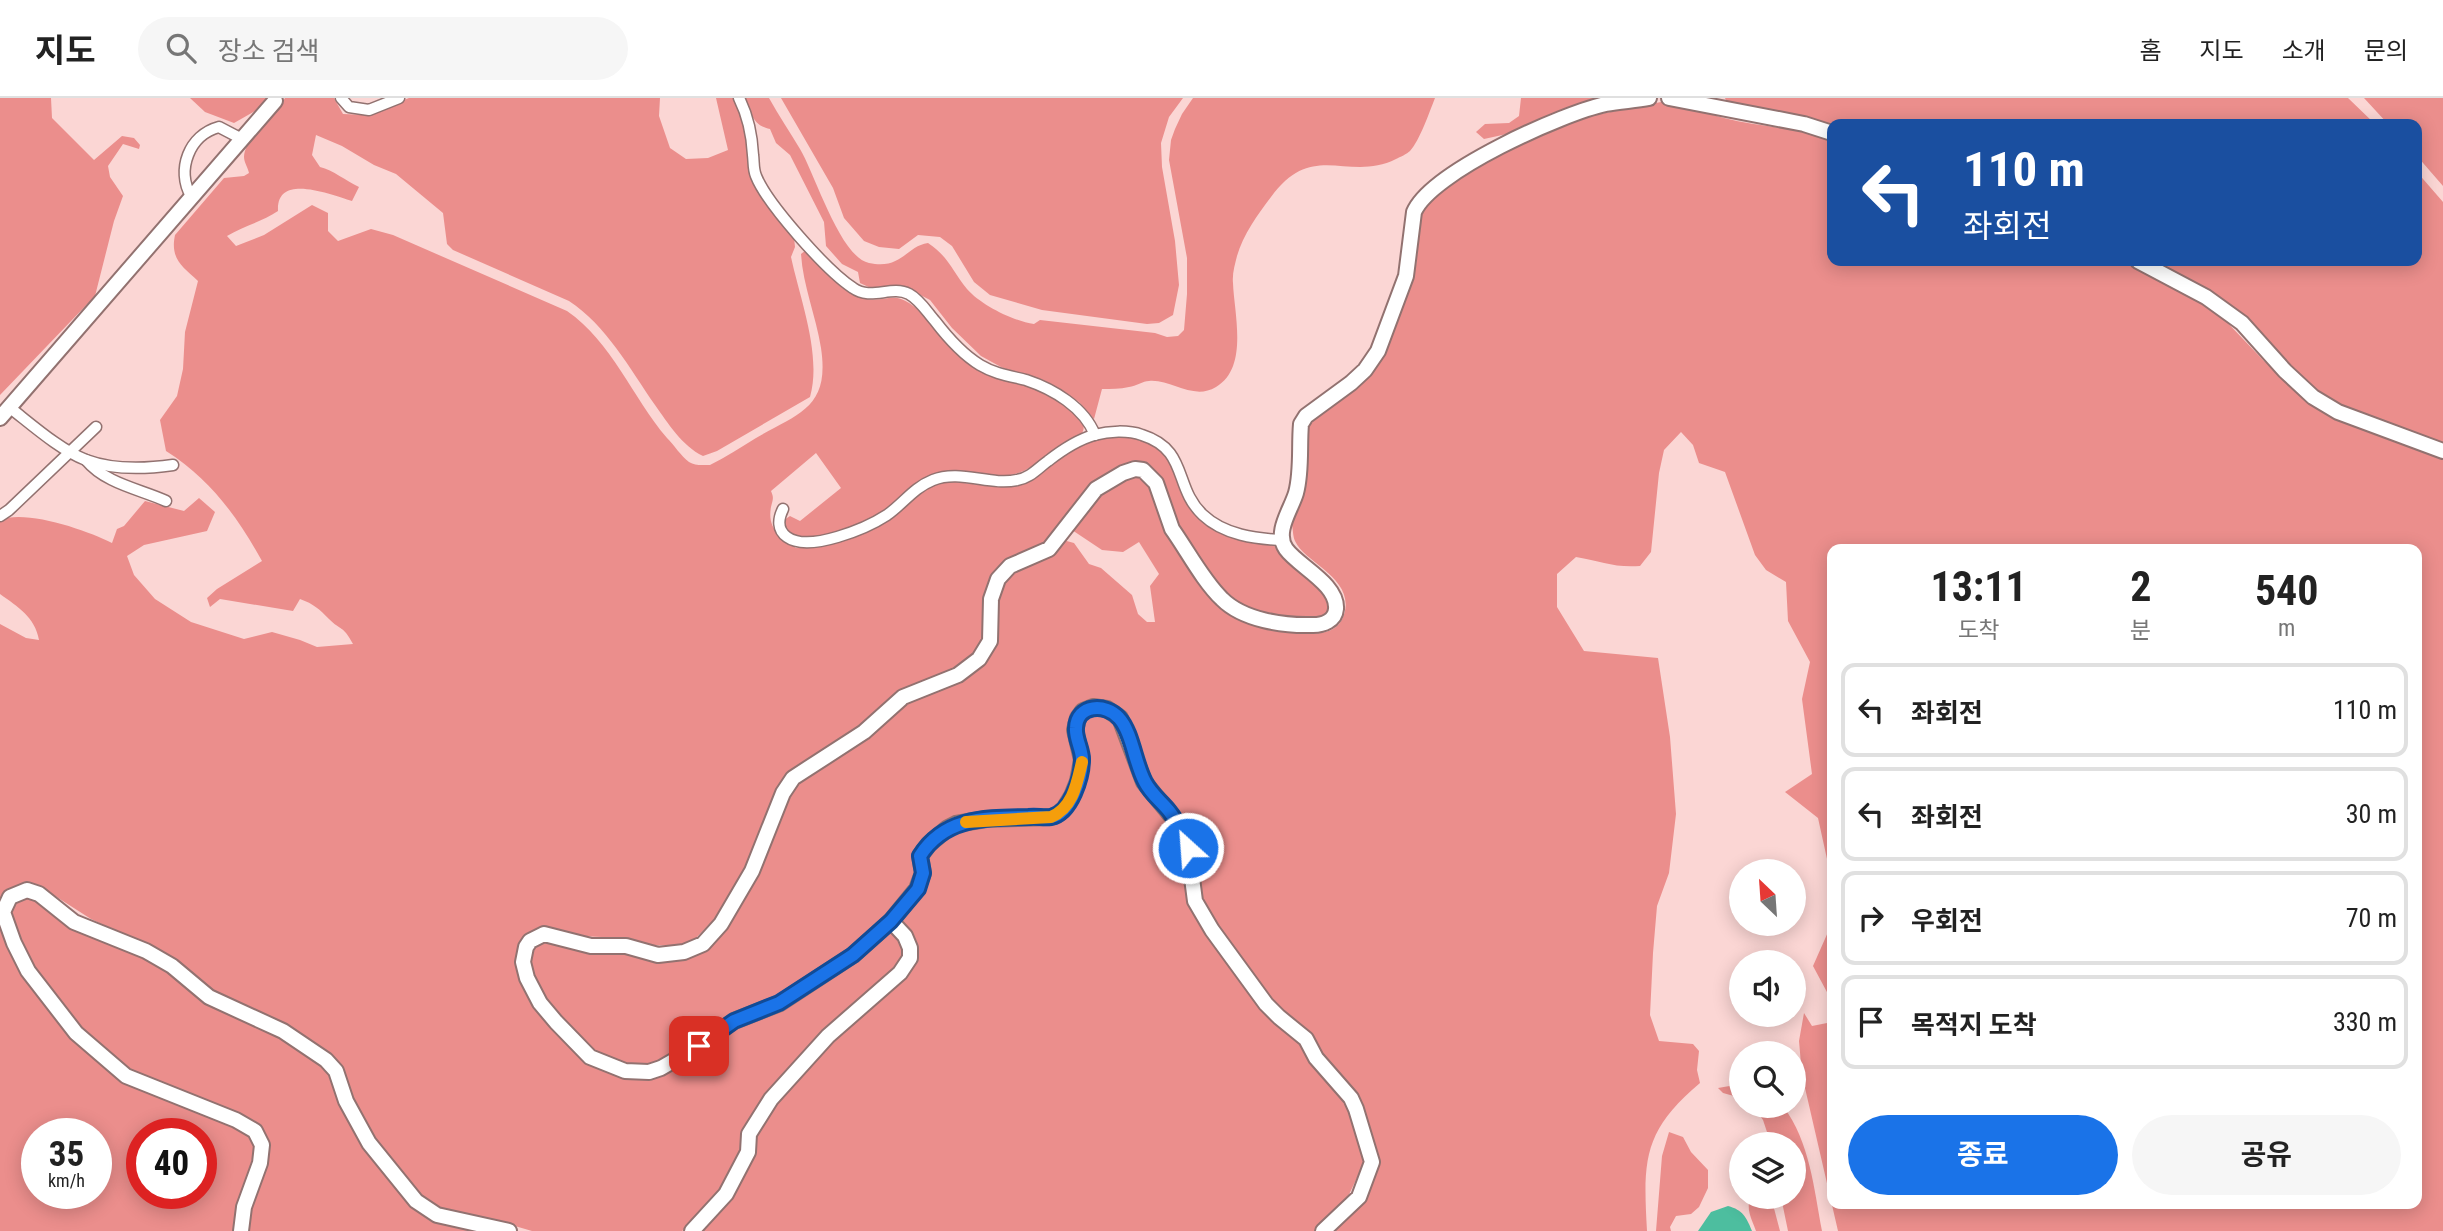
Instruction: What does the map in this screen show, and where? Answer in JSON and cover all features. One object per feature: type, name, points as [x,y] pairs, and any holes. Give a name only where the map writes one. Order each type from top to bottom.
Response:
[{"type":"street","points":[[341,98],[349,107],[369,110],[399,98]]},
{"type":"street","points":[[739,98],[749,126],[756,176],[791,227],[818,257],[852,288],[866,295],[901,291],[910,295],[920,302],[960,350],[1000,374],[1028,381],[1066,400],[1090,422],[1095,435]]},
{"type":"street","points":[[1323,1231],[1359,1197],[1372,1162],[1356,1109],[1351,1098],[1316,1058],[1306,1039],[1266,1004],[1212,930],[1195,901],[1191,887],[1192,870],[1188,848],[1179,825],[1144,782],[1120,718],[1107,709],[1093,707],[1083,711],[1078,718],[1075,730],[1082,760],[1080,771],[1072,796],[1059,814],[1051,817],[986,819],[948,828],[920,856],[923,873],[921,883],[891,921],[853,955],[805,988],[779,1003],[734,1021],[661,1068],[649,1072],[625,1071],[590,1057],[568,1037],[540,1003],[527,978],[523,962],[526,947],[530,941],[544,934],[591,946],[626,946],[658,955],[684,952],[703,944],[721,924],[752,871],[783,793],[793,778],[864,732],[903,697],[949,679],[979,659],[990,641],[991,599],[998,579],[1010,566],[1049,549],[1096,489],[1135,469],[1150,474],[1156,482],[1172,529],[1210,585],[1236,610],[1269,620],[1305,626],[1322,625],[1334,617],[1337,607],[1333,597],[1309,567],[1297,561],[1285,548],[1283,540],[1284,522],[1296,492],[1301,424],[1306,416],[1365,370],[1378,351],[1406,276],[1414,212],[1418,202],[1450,177],[1531,131],[1606,104],[1649,98]]},
{"type":"street","points":[[1669,98],[1804,124],[1827,131]]},
{"type":"street","points":[[173,465],[144,469],[86,460],[4,413],[276,99]]},
{"type":"street","points":[[191,197],[185,187],[183,166],[195,142],[210,129],[219,127],[242,139]]},
{"type":"street","points":[[2147,266],[2206,297],[2242,323],[2285,371],[2313,397],[2338,412],[2443,451]]},
{"type":"street","points":[[0,516],[96,427]]},
{"type":"street","points":[[783,509],[779,518],[784,536],[801,543],[820,541],[845,534],[887,515],[916,487],[937,478],[956,477],[1002,482],[1020,480],[1033,474],[1069,446],[1095,435],[1137,433],[1158,440],[1168,449],[1193,504],[1205,517],[1252,539],[1283,540]]},
{"type":"street","points":[[86,460],[114,481],[166,501]]},
{"type":"street","points":[[241,1231],[244,1207],[260,1163],[262,1145],[255,1131],[126,1076],[76,1034],[28,971],[14,943],[3,912],[10,897],[27,890],[39,894],[74,922],[146,951],[172,966],[209,997],[283,1031],[326,1060],[336,1071],[346,1101],[369,1143],[416,1201],[437,1215],[509,1231]]},
{"type":"street","points":[[692,1231],[726,1194],[748,1152],[749,1134],[779,1088],[828,1036],[900,973],[910,958],[910,948],[905,936],[891,921]]},
{"type":"shaded area","points":[[0,98],[51,98],[52,118],[94,160],[122,136],[134,138],[140,145],[139,149],[123,144],[108,166],[110,177],[123,196],[95,296],[0,395]]},
{"type":"shaded area","points":[[190,98],[270,98],[262,107],[234,123],[205,112]]},
{"type":"shaded area","points":[[285,98],[334,98],[343,114],[367,115],[409,98],[660,98],[659,116],[670,148],[686,159],[708,158],[728,150],[716,98],[734,98],[746,132],[749,170],[761,194],[794,237],[795,247],[791,257],[812,345],[813,381],[810,397],[717,451],[703,456],[695,452],[676,433],[595,322],[569,301],[453,250],[447,244],[443,213],[396,174],[374,165],[342,146],[316,135],[312,155],[320,167],[359,187],[352,201],[319,191],[295,189],[286,192],[280,199],[278,211],[227,236],[236,246],[264,235],[312,205],[328,213],[328,231],[338,241],[371,229],[393,235],[567,311],[597,338],[654,422],[680,454],[696,465],[710,465],[786,422],[808,406],[816,396],[823,368],[819,336],[802,266],[801,254],[806,250],[848,292],[867,299],[895,298],[905,301],[917,309],[967,361],[985,373],[1032,388],[1058,401],[1080,418],[1084,428],[1078,438],[1018,473],[998,476],[944,471],[920,481],[883,512],[861,524],[833,534],[806,537],[794,535],[784,529],[784,520],[790,516],[800,521],[841,488],[816,453],[771,491],[773,499],[770,515],[773,527],[796,548],[830,544],[853,536],[883,522],[901,510],[919,491],[936,483],[1027,483],[1070,452],[1101,436],[1123,437],[1154,444],[1165,454],[1173,466],[1185,500],[1194,513],[1224,532],[1252,542],[1273,545],[1325,588],[1332,610],[1319,620],[1268,615],[1239,605],[1213,580],[1187,545],[1174,520],[1159,479],[1119,470],[1046,544],[1001,568],[985,643],[973,659],[884,707],[793,769],[780,787],[745,872],[724,909],[693,941],[675,946],[652,945],[625,938],[578,936],[525,942],[517,955],[516,968],[523,984],[574,1049],[645,1077],[717,1037],[804,994],[854,964],[890,931],[897,931],[905,939],[902,962],[838,1019],[741,1151],[733,1171],[704,1214],[682,1231],[532,1231],[491,1219],[445,1214],[417,1195],[365,1127],[345,1075],[330,1056],[225,1000],[181,966],[150,947],[91,919],[52,894],[31,886],[19,885],[0,899],[0,624],[26,638],[39,640],[30,619],[0,594],[0,520],[25,517],[56,522],[112,543],[117,529],[124,526],[145,501],[184,511],[199,498],[215,512],[207,531],[144,545],[127,556],[134,575],[155,599],[191,622],[244,639],[272,632],[317,647],[353,644],[344,631],[319,610],[300,599],[293,611],[220,599],[210,607],[207,598],[217,589],[262,561],[243,529],[209,486],[166,451],[160,420],[177,396],[183,369],[185,332],[198,281],[182,266],[176,256],[175,235],[224,178],[249,173],[244,159],[245,150]]},
{"type":"shaded area","points":[[744,98],[769,98],[800,149],[838,231],[858,257],[869,263],[889,263],[928,243],[946,259],[973,295],[1017,320],[1034,324],[1040,320],[1155,333],[1167,337],[1178,336],[1184,330],[1187,294],[1187,258],[1169,160],[1171,140],[1182,114],[1193,98],[1435,98],[1417,140],[1407,153],[1379,165],[1331,165],[1302,170],[1286,180],[1266,204],[1251,225],[1237,256],[1233,280],[1237,324],[1236,354],[1233,367],[1226,378],[1216,387],[1199,392],[1158,381],[1126,388],[1102,389],[1094,419],[1079,402],[1064,392],[1001,367],[981,356],[952,328],[930,300],[901,285],[875,290],[860,283],[858,272],[842,264],[826,246],[824,222],[790,155],[776,143],[770,129],[756,122]]},
{"type":"shaded area","points":[[781,98],[1183,98],[1169,117],[1161,143],[1179,285],[1173,315],[1159,323],[1147,324],[1042,310],[990,295],[974,282],[952,246],[940,237],[918,235],[899,249],[879,247],[864,241],[844,218],[833,188]]},
{"type":"shaded area","points":[[1521,98],[1610,98],[1585,102],[1525,130],[1484,139],[1476,132],[1485,124],[1509,123],[1519,116]]},
{"type":"shaded area","points":[[1725,98],[2348,98],[2370,119],[1827,119],[1827,126],[1728,105]]},
{"type":"shaded area","points":[[2364,98],[2443,98],[2443,186],[2422,162],[2422,119],[2383,119]]},
{"type":"shaded area","points":[[1661,102],[1738,121],[1827,137],[1827,266],[2135,266],[2222,317],[2264,361],[2318,407],[2368,432],[2443,458],[2443,1231],[1838,1231],[1833,1209],[2422,1209],[2422,544],[1827,544],[1827,859],[1818,818],[1785,792],[1812,774],[1802,699],[1810,662],[1788,621],[1786,582],[1766,570],[1755,555],[1725,472],[1699,463],[1693,445],[1681,432],[1664,450],[1651,552],[1640,566],[1615,565],[1576,557],[1557,574],[1557,607],[1584,651],[1658,658],[1670,737],[1676,814],[1669,873],[1657,906],[1650,1015],[1659,1041],[1693,1044],[1699,1051],[1697,1070],[1700,1083],[1667,1116],[1651,1148],[1646,1185],[1647,1231],[1329,1231],[1363,1197],[1377,1166],[1360,1107],[1282,1014],[1217,930],[1199,899],[1196,872],[1149,779],[1134,730],[1126,716],[1084,704],[1077,763],[1067,791],[1059,802],[1048,810],[955,819],[917,863],[914,885],[887,915],[851,948],[786,994],[662,1061],[640,1066],[625,1066],[586,1047],[558,1016],[529,965],[530,945],[544,938],[593,950],[702,949],[793,783],[896,707],[980,663],[998,589],[1014,569],[1063,540],[1074,543],[1089,564],[1101,568],[1132,595],[1138,614],[1147,622],[1155,622],[1150,586],[1159,574],[1139,542],[1123,552],[1102,550],[1072,530],[1098,495],[1128,475],[1146,475],[1201,581],[1211,593],[1259,617],[1294,630],[1326,632],[1338,625],[1345,611],[1342,589],[1300,549],[1293,535],[1292,525],[1307,424],[1387,345],[1416,265],[1421,217],[1428,202],[1461,178],[1522,142],[1585,117]]},
{"type":"shaded area","points":[[2422,178],[2443,202],[2443,445],[2330,401],[2295,373],[2248,327],[2156,266],[2422,266]]},
{"type":"shaded area","points":[[1098,711],[1113,720],[1176,834],[1184,853],[1186,883],[1303,1045],[1320,1075],[1351,1110],[1365,1161],[1344,1205],[1316,1231],[699,1231],[720,1210],[734,1185],[750,1143],[780,1094],[826,1044],[911,967],[898,918],[930,849],[955,828],[1067,812],[1083,717]]},
{"type":"shaded area","points":[[27,895],[146,956],[328,1066],[414,1205],[495,1231],[245,1231],[264,1137],[125,1066],[81,1031],[39,975],[18,941],[9,911],[14,903]]},
{"type":"shaded area","points":[[0,920],[13,953],[38,995],[69,1032],[106,1066],[245,1131],[252,1138],[255,1147],[236,1221],[236,1231],[0,1231]]},
{"type":"shaded area","points":[[1827,934],[1827,992],[1813,966]]},
{"type":"shaded area","points":[[1806,1016],[1812,1026],[1827,1023],[1827,1183],[1806,1092],[1806,1041],[1799,1041],[1802,1027],[1806,1027]]},
{"type":"shaded area","points":[[1729,1086],[1729,1095],[1723,1093],[1718,1088]]},
{"type":"shaded area","points":[[1762,1118],[1791,1118],[1798,1132],[1767,1132]]},
{"type":"shaded area","points":[[1669,1132],[1683,1137],[1691,1152],[1708,1170],[1708,1188],[1699,1207],[1691,1214],[1676,1216],[1670,1227],[1671,1231],[1656,1231],[1662,1156]]},
{"type":"shaded area","points":[[1806,1153],[1822,1231],[1788,1231],[1783,1209],[1806,1209]]},
{"type":"shaded area","points":[[1728,1206],[1729,1209],[1737,1210],[1752,1231],[1698,1231],[1711,1212]]},
{"type":"shaded area","points":[[1774,1209],[1780,1231],[1756,1231],[1749,1210]]},
{"type":"slow traffic","points":[[966,822],[1051,817],[1059,814],[1072,796],[1082,762]]},
{"type":"route","points":[[699,1046],[734,1021],[779,1003],[805,988],[853,955],[891,921],[918,889],[923,873],[920,856],[929,844],[948,828],[986,819],[1051,817],[1059,814],[1072,796],[1078,781],[1082,760],[1075,730],[1083,711],[1093,707],[1107,709],[1120,718],[1144,782],[1179,825],[1188,848]]}]
